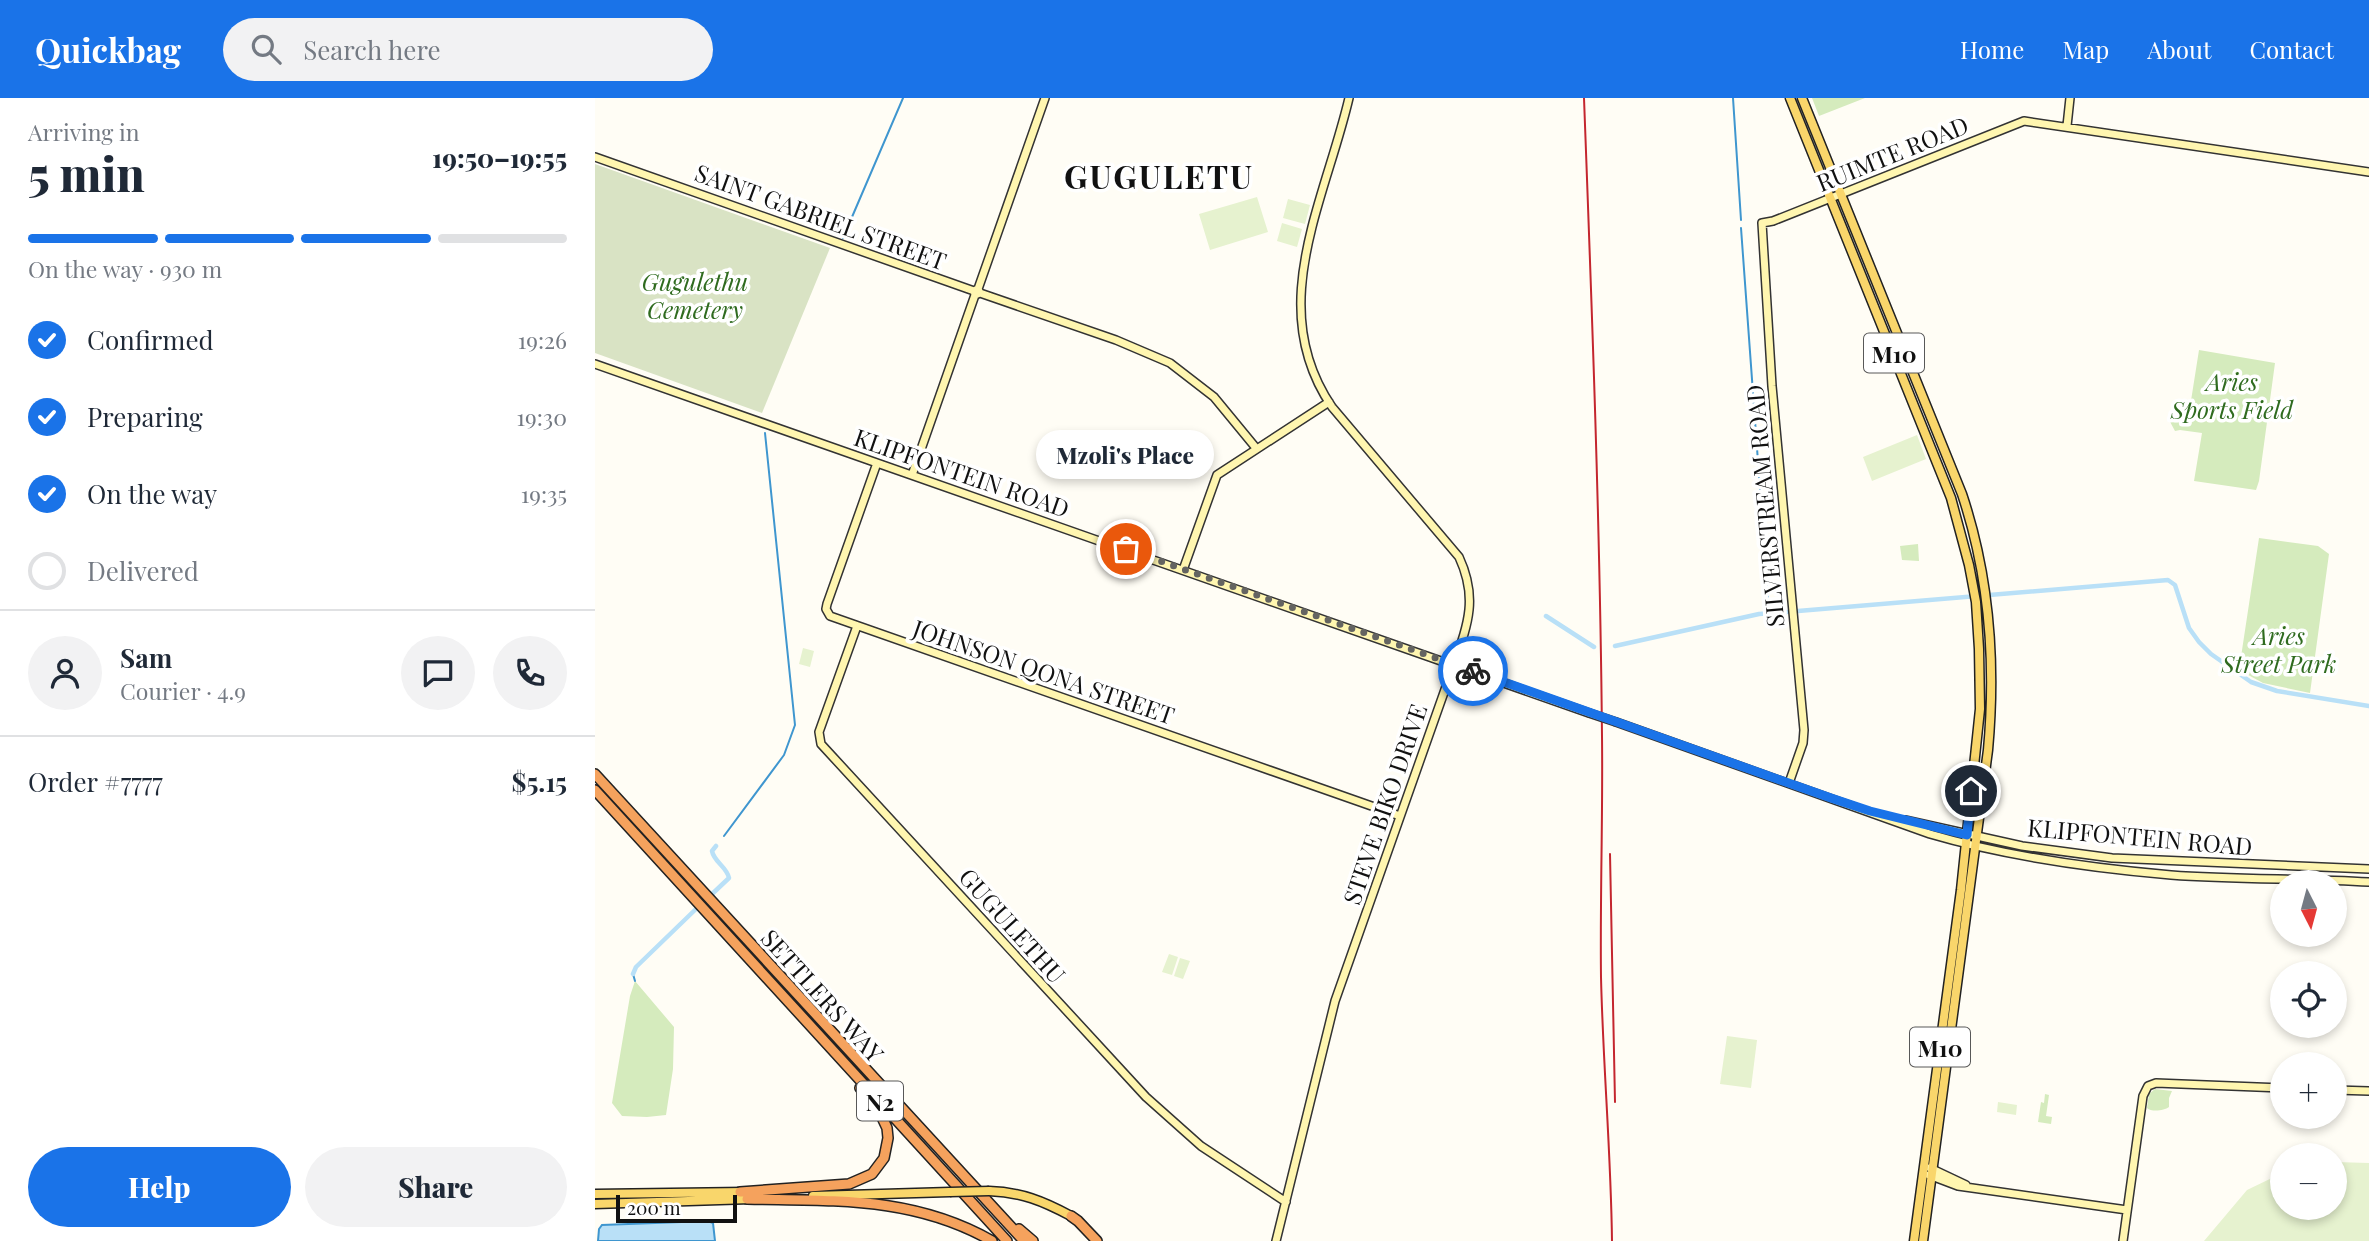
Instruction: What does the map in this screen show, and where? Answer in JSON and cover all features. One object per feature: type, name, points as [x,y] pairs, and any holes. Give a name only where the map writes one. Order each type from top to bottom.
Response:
[{"type":"highway","name":"SETTLERS WAY","points":[[595,774],[986,1194],[1024,1241]]},
{"type":"highway","name":"SETTLERS WAY","points":[[595,790],[1007,1241]]},
{"type":"highway","points":[[743,1196],[854,1183],[872,1174],[879,1167],[884,1158],[888,1138],[884,1119],[879,1111],[751,962]]},
{"type":"highway","points":[[986,1194],[1033,1241]]},
{"type":"highway","points":[[743,1196],[891,1205],[942,1218],[992,1241]]},
{"type":"highway","points":[[1070,1216],[1088,1241]]},
{"type":"highway","points":[[1070,1216],[1079,1221],[1097,1241]]},
{"type":"main road","name":"M10","points":[[1790,98],[1951,498],[1974,589],[1980,709],[1971,841]]},
{"type":"main road","name":"M10","points":[[1802,98],[1962,495],[1976,540],[1987,601],[1991,641],[1992,709],[1971,841],[1928,1171],[1923,1241]]},
{"type":"main road","name":"M10","points":[[1913,1241],[1928,1171]]},
{"type":"main road","points":[[595,1194],[743,1196],[1018,1193],[1033,1197],[1070,1216]]},
{"type":"main road","points":[[595,1205],[743,1196]]},
{"type":"street","points":[[912,475],[1045,98]]},
{"type":"street","name":"STEVE BIKO DRIVE","points":[[1276,1241],[1333,1009],[1454,664],[1470,603],[1467,576],[1459,557],[1329,402],[1318,384],[1307,353],[1301,321],[1300,284],[1305,254],[1349,98]]},
{"type":"street","points":[[2067,126],[2070,98]]},
{"type":"street","name":"RUIMTE ROAD","points":[[1762,223],[2028,121],[2369,172]]},
{"type":"street","name":"SAINT GABRIEL STREET","points":[[595,157],[1116,340],[1170,363],[1214,397],[1255,448]]},
{"type":"street","name":"SILVERSTREAM ROAD","points":[[1762,223],[1773,395],[1804,730],[1803,743],[1789,783]]},
{"type":"street","name":"KLIPFONTEIN ROAD","points":[[595,364],[1454,664],[1930,834],[2112,858],[2369,869]]},
{"type":"street","points":[[1183,570],[1217,475],[1329,402]]},
{"type":"street","name":"JOHNSON QONA STREET","points":[[877,463],[826,608],[832,617],[1400,816]]},
{"type":"street","name":"GUGULETHU","points":[[857,626],[819,732],[821,744],[1146,1097],[1201,1146],[1284,1201]]},
{"type":"street","points":[[1462,640],[1464,656],[1476,672]]},
{"type":"street","name":"KLIPFONTEIN ROAD","points":[[1971,841],[2015,855],[2141,873],[2369,882]]},
{"type":"street","points":[[2123,1241],[2143,1096],[2148,1086],[2156,1083],[2270,1088]]},
{"type":"street","points":[[2347,1090],[2369,1091]]},
{"type":"street","points":[[1928,1171],[1955,1186],[2127,1210]]},
{"type":"green space","points":[[1812,98],[1865,98],[1819,116]]},
{"type":"green space","name":"Gugulethu Cemetery","points":[[595,164],[830,248],[762,413],[595,353]]},
{"type":"green space","points":[[1257,197],[1268,232],[1210,250],[1199,214]]},
{"type":"green space","points":[[1288,199],[1310,205],[1305,224],[1283,218]]},
{"type":"green space","points":[[1282,223],[1302,229],[1297,247],[1277,241]]},
{"type":"green space","name":"Aries Sports Field","points":[[2199,350],[2275,363],[2256,490],[2194,481],[2202,433],[2175,431],[2168,418],[2190,407]]},
{"type":"green space","points":[[1917,435],[1926,459],[1872,481],[1863,457]]},
{"type":"green space","name":"Aries Street Park","points":[[2259,538],[2318,546],[2329,554],[2310,693],[2263,683],[2239,670]]},
{"type":"green space","points":[[1918,544],[1919,561],[1902,560],[1900,546]]},
{"type":"green space","points":[[803,648],[814,651],[810,667],[799,664]]},
{"type":"green space","points":[[1169,954],[1178,957],[1172,975],[1162,972]]},
{"type":"green space","points":[[1180,958],[1190,961],[1183,979],[1174,976]]},
{"type":"green space","points":[[635,981],[674,1027],[673,1069],[666,1115],[622,1116],[612,1103],[630,996]]},
{"type":"green space","points":[[1727,1036],[1757,1040],[1751,1088],[1720,1084]]},
{"type":"green space","points":[[2155,1089],[2172,1091],[2169,1107],[2158,1110],[2147,1108],[2149,1094]]},
{"type":"green space","points":[[2045,1094],[2049,1095],[2046,1116],[2052,1117],[2051,1124],[2038,1122]]},
{"type":"green space","points":[[1998,1102],[2017,1105],[2016,1115],[1997,1112]]},
{"type":"green space","points":[[2347,1162],[2369,1163],[2369,1241],[2204,1241],[2247,1190],[2270,1179],[2270,1220],[2347,1220]]},
{"type":"water","points":[[713,1223],[715,1241],[598,1241],[602,1225]]},
{"type":"waterway","points":[[843,238],[903,98]]},
{"type":"waterway","points":[[1733,98],[1741,220]]},
{"type":"waterway","points":[[1741,228],[1769,613]]},
{"type":"waterway","points":[[724,836],[784,755],[795,725],[765,433]]},
{"type":"waterway","points":[[1798,611],[2168,580],[2175,585],[2189,628],[2199,642],[2211,654],[2251,682],[2277,691],[2369,706]]},
{"type":"waterway","points":[[1615,646],[1759,614],[1787,612]]},
{"type":"waterway","points":[[1546,616],[1594,647]]},
{"type":"waterway","points":[[711,895],[729,878],[713,855],[712,851],[716,846]]},
{"type":"waterway","points":[[633,974],[636,967],[697,908]]},
{"type":"waterway","points":[[633,974],[635,981]]},
{"type":"railway","points":[[1584,98],[1599,576],[1601,977],[1612,1241]]},
{"type":"railway","points":[[1610,854],[1615,1102]]},
{"type":"way so far","points":[[1126,549],[1473,671]]},
{"type":"place","name":"Mzoli's Place","points":[[1126,549]]},
{"type":"district","name":"GUGULETU","points":[[1159,175]]},
{"type":"route","points":[[1473,671],[1831,798],[1922,825],[1967,835],[1971,791]]}]
